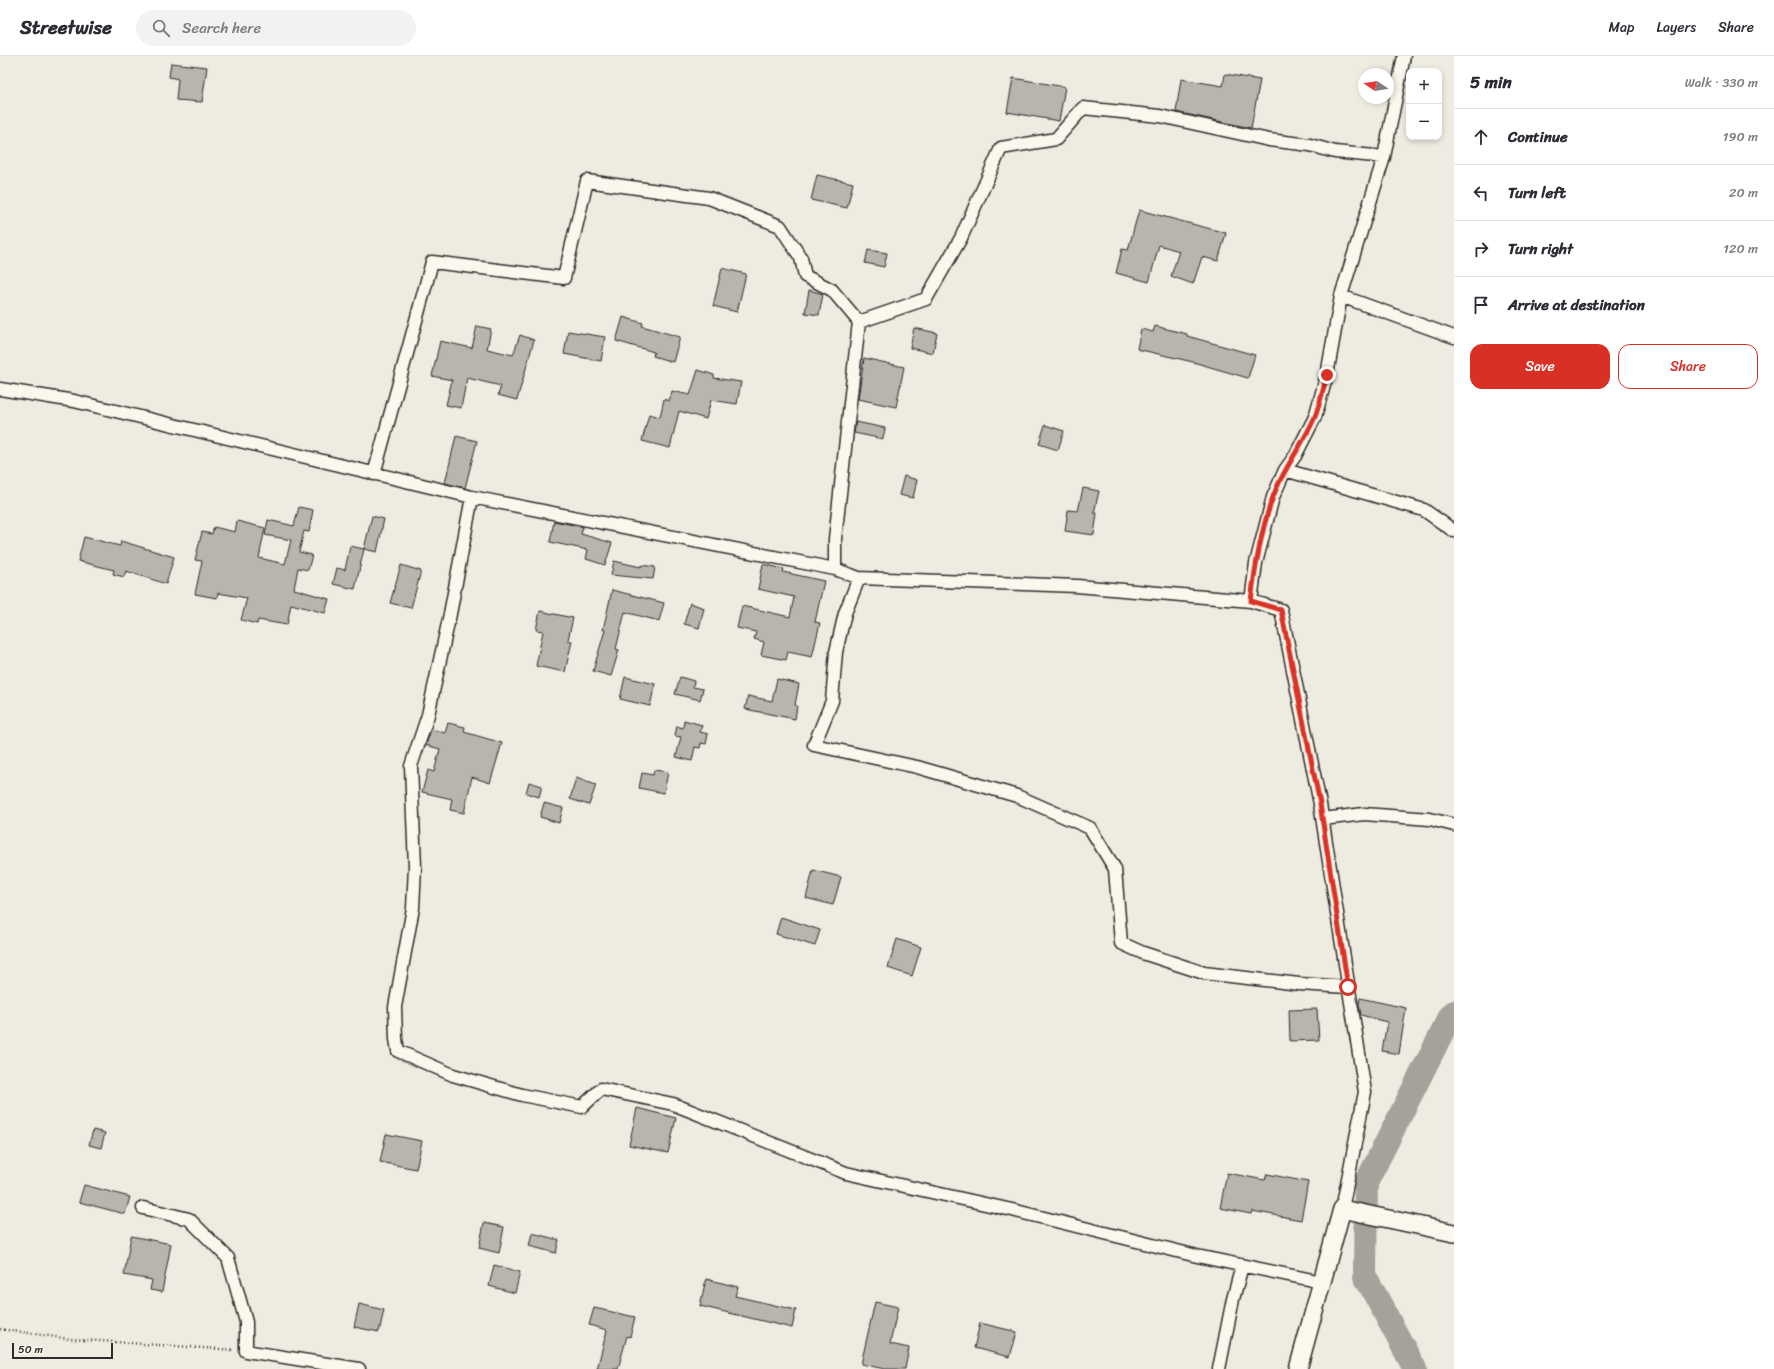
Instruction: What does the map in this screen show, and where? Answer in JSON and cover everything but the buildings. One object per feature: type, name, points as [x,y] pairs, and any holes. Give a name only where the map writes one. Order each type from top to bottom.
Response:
[{"type":"main road","points":[[1298,1369],[1342,1209],[1454,1233]]},
{"type":"street","points":[[1251,601],[1256,563],[1273,497],[1285,470],[1295,456],[1315,417],[1327,375],[1341,296],[1384,157],[1404,56]]},
{"type":"street","points":[[859,322],[926,299],[961,238],[1001,148],[1056,139],[1083,108],[1160,116],[1269,140],[1310,145],[1335,152],[1384,157]]},
{"type":"street","points":[[374,474],[432,262],[564,278],[587,181],[709,198],[780,226],[801,258],[805,276],[832,290],[859,322],[835,539],[835,569]]},
{"type":"street","points":[[1341,296],[1454,336]]},
{"type":"street","points":[[0,389],[74,401],[472,497],[835,569],[859,578],[1076,586],[1251,601],[1281,610],[1323,819],[1365,1092],[1342,1209]]},
{"type":"street","points":[[1285,470],[1424,510],[1454,531]]},
{"type":"street","points":[[472,497],[450,614],[428,715],[411,766],[415,867],[413,908],[396,1007],[396,1039],[398,1052],[453,1075],[522,1095],[582,1107],[601,1089],[672,1104],[846,1173],[1242,1266],[1322,1282]]},
{"type":"street","points":[[859,578],[845,613],[836,652],[832,701],[814,745],[917,767],[1017,796],[1090,828],[1115,869],[1121,943],[1142,953],[1204,972],[1299,984],[1348,987]]},
{"type":"street","points":[[1323,819],[1364,814],[1430,819],[1454,825]]},
{"type":"street","points":[[144,1208],[189,1218],[228,1258],[246,1322],[246,1351],[359,1369]]},
{"type":"street","points":[[1218,1369],[1227,1335],[1233,1299],[1242,1266]]},
{"type":"path","points":[[0,1329],[70,1339],[246,1351]]},
{"type":"waterway","points":[[1415,1369],[1365,1276],[1366,1183],[1451,1015],[1454,1012]]},
{"type":"route","points":[[1327,375],[1315,417],[1295,456],[1285,470],[1273,497],[1256,563],[1251,601],[1281,610],[1320,804],[1348,987]]}]
